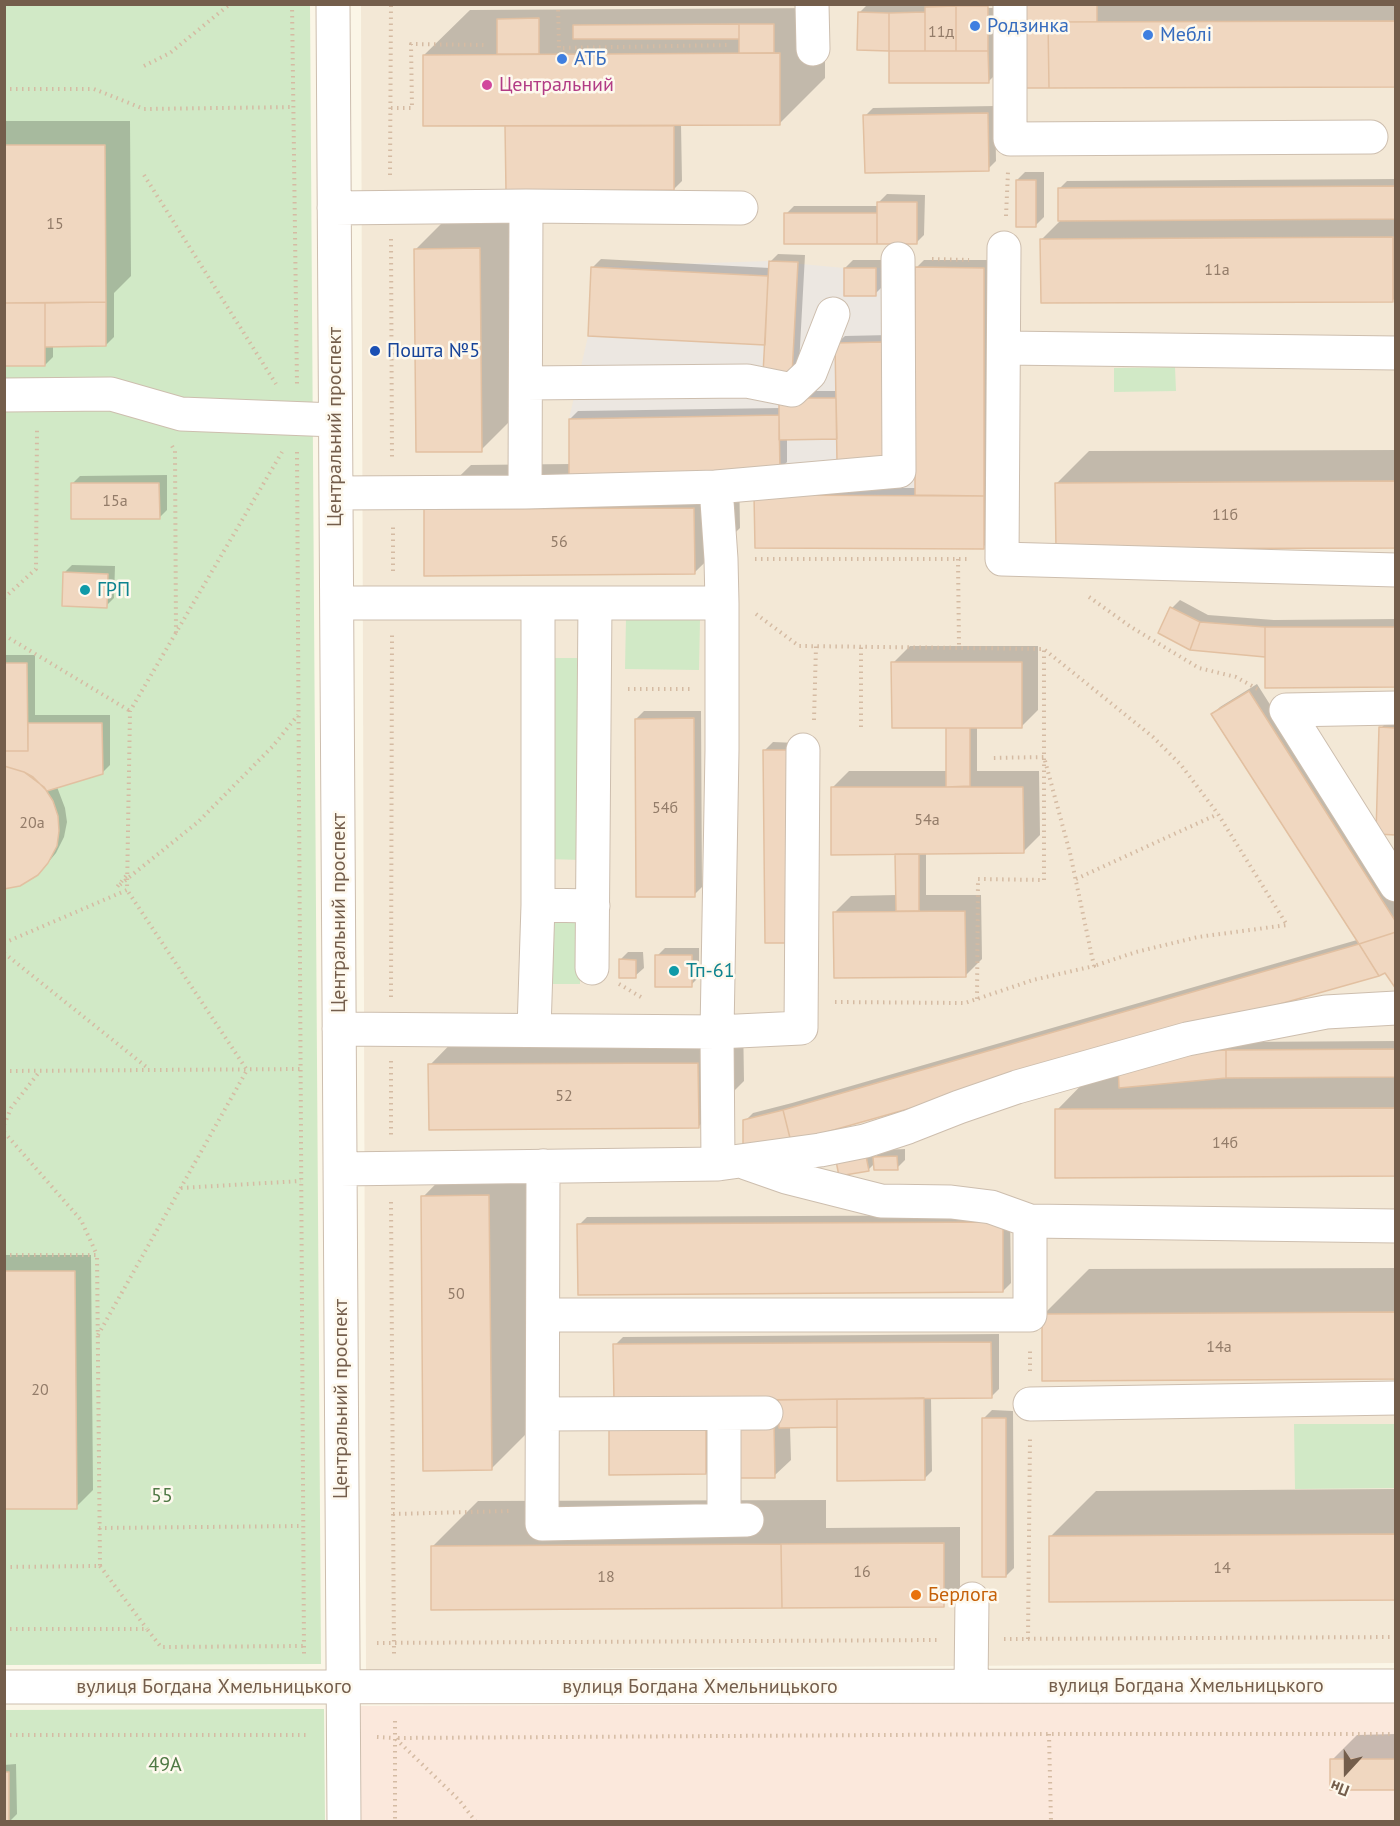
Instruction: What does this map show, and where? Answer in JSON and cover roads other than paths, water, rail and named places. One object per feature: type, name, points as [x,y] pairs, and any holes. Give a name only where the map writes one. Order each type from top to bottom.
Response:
[{"type":"street","name":"Центральний проспект","points":[[333,4],[344,1821]]},
{"type":"street","points":[[812,4],[813,50]]},
{"type":"street","points":[[1010,4],[1010,139],[1371,137]]},
{"type":"street","points":[[525,492],[526,206]]},
{"type":"street","points":[[334,208],[526,206],[741,208]]},
{"type":"street","points":[[1004,254],[1002,559],[1395,570]]},
{"type":"street","points":[[336,493],[525,492],[716,487],[899,471],[898,259]]},
{"type":"street","points":[[526,383],[747,381],[792,390],[810,373],[833,314]]},
{"type":"street","points":[[1005,348],[1395,353]]},
{"type":"street","points":[[4,395],[111,394],[181,414],[297,423],[335,420]]},
{"type":"street","points":[[716,487],[722,603],[717,1032],[729,1162]]},
{"type":"street","points":[[337,603],[722,603]]},
{"type":"street","points":[[534,1030],[538,905],[538,603]]},
{"type":"street","points":[[592,968],[595,603]]},
{"type":"street","points":[[1395,708],[1286,710],[1395,885]]},
{"type":"street","points":[[339,1029],[717,1032],[801,1028],[803,750]]},
{"type":"street","points":[[538,905],[593,906]]},
{"type":"street","points":[[340,1169],[729,1162],[865,1141],[1017,1087],[1187,1039],[1326,1012],[1395,1008]]},
{"type":"street","points":[[729,1162],[881,1201],[951,1202],[991,1207],[1030,1221],[1395,1226]]},
{"type":"street","points":[[543,1166],[542,1524],[735,1520],[724,1414]]},
{"type":"street","points":[[543,1315],[1030,1315],[1030,1221]]},
{"type":"street","points":[[1030,1404],[1395,1398]]},
{"type":"street","points":[[543,1414],[766,1413]]},
{"type":"street","points":[[971,1686],[972,1599]]},
{"type":"street","name":"вулиця Богдана Хмельницького","points":[[4,1687],[1395,1686]]},
{"type":"place","name":"Родзинка","points":[[975,26]]},
{"type":"place","name":"Меблi","points":[[1148,35]]},
{"type":"place","name":"АТБ","points":[[562,59]]},
{"type":"place","name":"Центральний","points":[[487,85]]},
{"type":"place","name":"Пошта №5","points":[[375,351]]},
{"type":"place","name":"ГРП","points":[[85,590]]},
{"type":"place","name":"Тп-61","points":[[674,971]]},
{"type":"place","name":"Берлога","points":[[916,1595]]},
{"type":"park label","name":"55","points":[[162,1496]]},
{"type":"park label","name":"49А","points":[[165,1765]]}]
